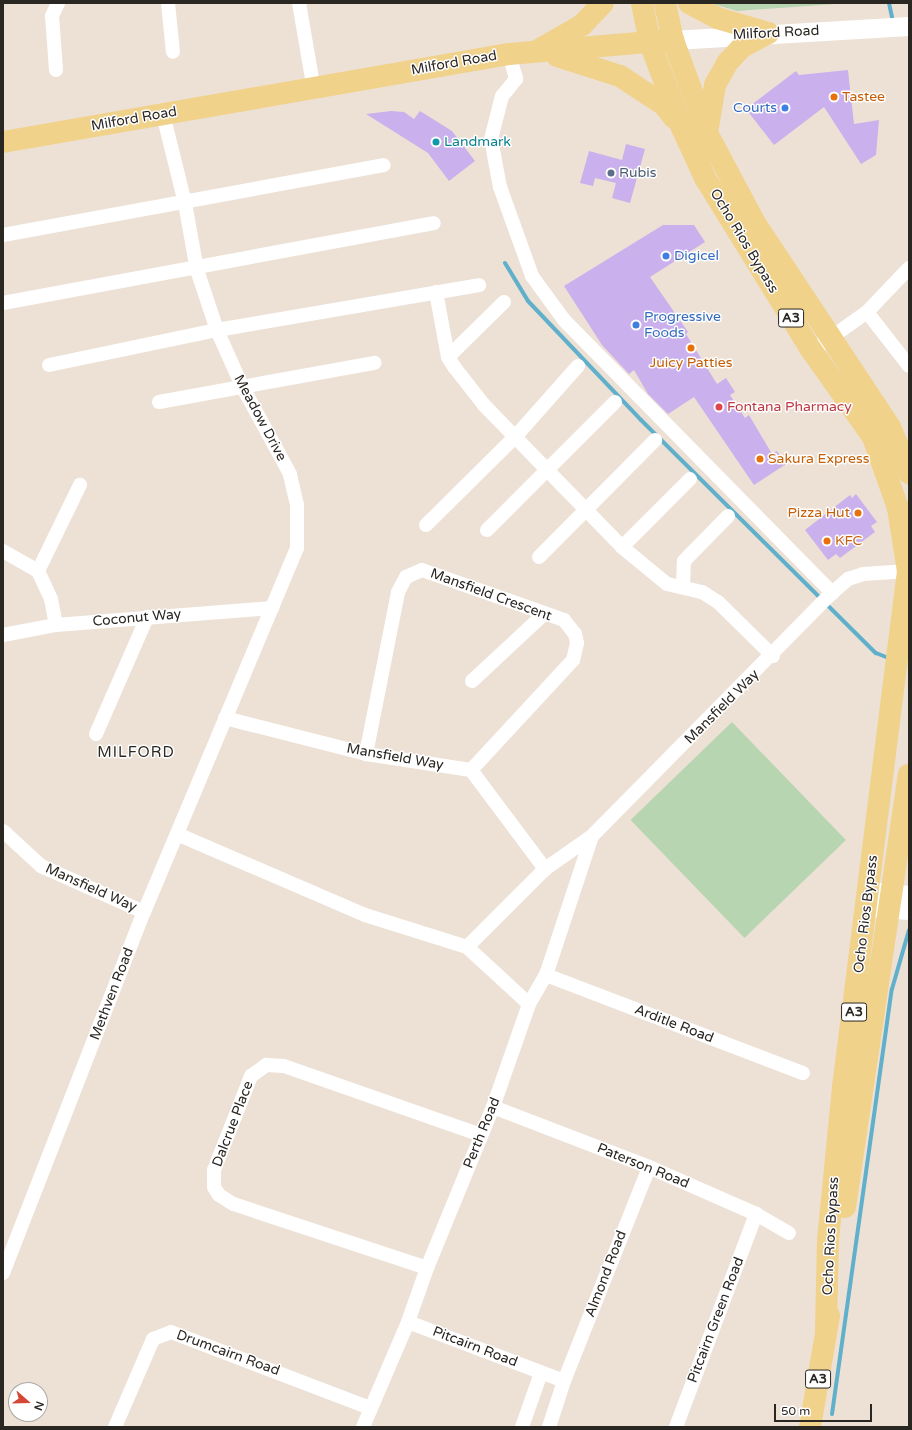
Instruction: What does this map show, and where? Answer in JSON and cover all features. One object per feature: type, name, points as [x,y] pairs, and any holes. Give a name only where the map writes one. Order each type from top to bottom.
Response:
[{"type":"main road","points":[[537,51],[582,25],[603,3]]},
{"type":"main road","name":"Ocho Rios Bypass","points":[[642,3],[650,43],[682,128],[728,219],[812,351],[872,437],[898,508],[908,571],[868,899],[843,1087],[828,1240],[826,1330]]},
{"type":"main road","name":"Ocho Rios Bypass","points":[[665,3],[673,40],[707,133],[755,223],[890,427],[909,473]]},
{"type":"main road","points":[[689,3],[717,18],[768,33]]},
{"type":"main road","points":[[707,133],[715,85],[728,62],[742,47],[768,33]]},
{"type":"main road","name":"Milford Road","points":[[3,142],[163,114],[314,90],[509,54],[673,40]]},
{"type":"main road","points":[[537,51],[597,66],[620,76],[664,105],[682,128]]},
{"type":"main road","name":"Ocho Rios Bypass","points":[[826,1330],[900,902],[909,775]]},
{"type":"main road","name":"A3","points":[[810,1427],[826,1330]]},
{"type":"street","points":[[56,70],[52,16],[58,3]]},
{"type":"street","points":[[168,3],[173,52]]},
{"type":"street","points":[[299,3],[314,90]]},
{"type":"street","name":"Milford Road","points":[[673,40],[768,33],[909,26]]},
{"type":"street","points":[[509,54],[516,79],[502,96],[491,140],[500,186],[532,276],[564,320],[828,597]]},
{"type":"street","name":"Meadow Drive","points":[[163,114],[185,203],[196,270],[217,330],[242,386],[290,474],[297,505],[296,548],[225,718]]},
{"type":"street","points":[[3,235],[185,203],[384,165]]},
{"type":"street","points":[[3,303],[196,270],[434,224]]},
{"type":"street","points":[[812,351],[867,312],[909,268]]},
{"type":"street","points":[[49,365],[217,330],[479,285]]},
{"type":"street","points":[[436,292],[448,357],[484,405],[622,546],[667,584],[702,592],[718,602],[773,656]]},
{"type":"street","points":[[448,357],[504,302]]},
{"type":"street","points":[[867,312],[909,366]]},
{"type":"street","points":[[159,402],[374,363]]},
{"type":"street","points":[[426,525],[515,437],[578,366]]},
{"type":"street","points":[[487,530],[615,402]]},
{"type":"street","points":[[539,557],[655,440]]},
{"type":"street","points":[[622,546],[690,479]]},
{"type":"street","points":[[38,571],[80,486]]},
{"type":"street","points":[[683,587],[684,561],[728,516]]},
{"type":"street","points":[[3,551],[38,571],[51,599],[56,625]]},
{"type":"street","name":"Mansfield Crescent","points":[[366,754],[398,592],[406,577],[422,570],[543,615],[564,620],[570,626],[577,643],[573,660],[471,770]]},
{"type":"street","name":"Mansfield Way","points":[[467,947],[544,869],[592,836],[773,656],[811,617],[828,597],[848,579],[863,574],[908,571]]},
{"type":"street","name":"Coconut Way","points":[[3,635],[56,625],[272,608]]},
{"type":"street","points":[[472,681],[543,615]]},
{"type":"street","points":[[96,734],[147,617]]},
{"type":"street","name":"Mansfield Way","points":[[225,718],[366,754],[471,770]]},
{"type":"street","name":"Methven Road","points":[[3,1273],[144,912],[225,718]]},
{"type":"street","points":[[471,770],[544,869]]},
{"type":"street","name":"Mansfield Way","points":[[3,832],[41,866],[144,912]]},
{"type":"street","points":[[177,834],[365,915],[467,947],[529,1004]]},
{"type":"street","name":"Perth Road","points":[[363,1427],[408,1322],[427,1268],[493,1107],[529,1004],[546,975],[592,836]]},
{"type":"street","points":[[868,899],[900,902]]},
{"type":"street","name":"Arditle Road","points":[[546,975],[803,1073]]},
{"type":"street","name":"Dalcrue Place","points":[[427,1268],[233,1204],[219,1195],[214,1183],[214,1170],[251,1076],[266,1065],[279,1065],[481,1136]]},
{"type":"street","name":"Paterson Road","points":[[493,1107],[649,1167],[756,1214],[789,1233]]},
{"type":"street","name":"Almond Road","points":[[549,1427],[564,1381],[649,1167]]},
{"type":"street","name":"Pitcairn Green Road","points":[[676,1427],[756,1214]]},
{"type":"street","name":"Pitcairn Road","points":[[408,1322],[542,1373]]},
{"type":"street","name":"Drumcairn Road","points":[[115,1427],[153,1339],[170,1332],[370,1408]]},
{"type":"street","points":[[522,1427],[542,1373],[564,1381]]},
{"type":"green space","points":[[710,3],[849,3],[737,11]]},
{"type":"green space","points":[[732,722],[846,840],[744,938],[631,820]]},
{"type":"building","points":[[848,70],[854,124],[879,120],[876,155],[861,164],[824,107],[774,145],[746,109],[796,71],[799,75]]},
{"type":"building","name":"Landmark","points":[[391,111],[404,112],[414,119],[420,111],[452,131],[475,161],[449,181],[428,153],[366,114]]},
{"type":"building","name":"Rubis","points":[[626,144],[645,149],[630,203],[612,198],[616,183],[595,178],[593,186],[580,183],[589,151],[622,160]]},
{"type":"building","name":"Progressive Foods","points":[[663,225],[694,225],[705,242],[650,277],[688,332],[686,334],[717,384],[726,378],[735,392],[730,395],[745,418],[749,415],[772,454],[777,451],[786,464],[754,485],[694,397],[668,414],[648,394],[634,370],[629,374],[602,345],[564,286]]},
{"type":"building","points":[[856,494],[877,522],[871,526],[875,532],[840,558],[836,554],[828,560],[805,530],[850,495],[852,498]]},
{"type":"waterway","points":[[889,3],[893,22]]},
{"type":"waterway","points":[[505,263],[528,301],[641,420],[876,653],[891,659]]},
{"type":"waterway","points":[[832,1414],[892,989],[909,930]]},
{"type":"place","name":"Tastee","points":[[834,97]]},
{"type":"place","name":"Courts","points":[[785,108]]},
{"type":"place","name":"Landmark","points":[[436,142]]},
{"type":"place","name":"Rubis","points":[[611,173]]},
{"type":"place","name":"Digicel","points":[[666,256]]},
{"type":"place","name":"Progressive Foods","points":[[636,325]]},
{"type":"place","name":"Juicy Patties","points":[[691,348]]},
{"type":"place","name":"Fontana Pharmacy","points":[[719,407]]},
{"type":"place","name":"Sakura Express","points":[[760,459]]},
{"type":"place","name":"Pizza Hut","points":[[858,513]]},
{"type":"place","name":"KFC","points":[[827,541]]},
{"type":"district","name":"MILFORD","points":[[136,753]]}]
